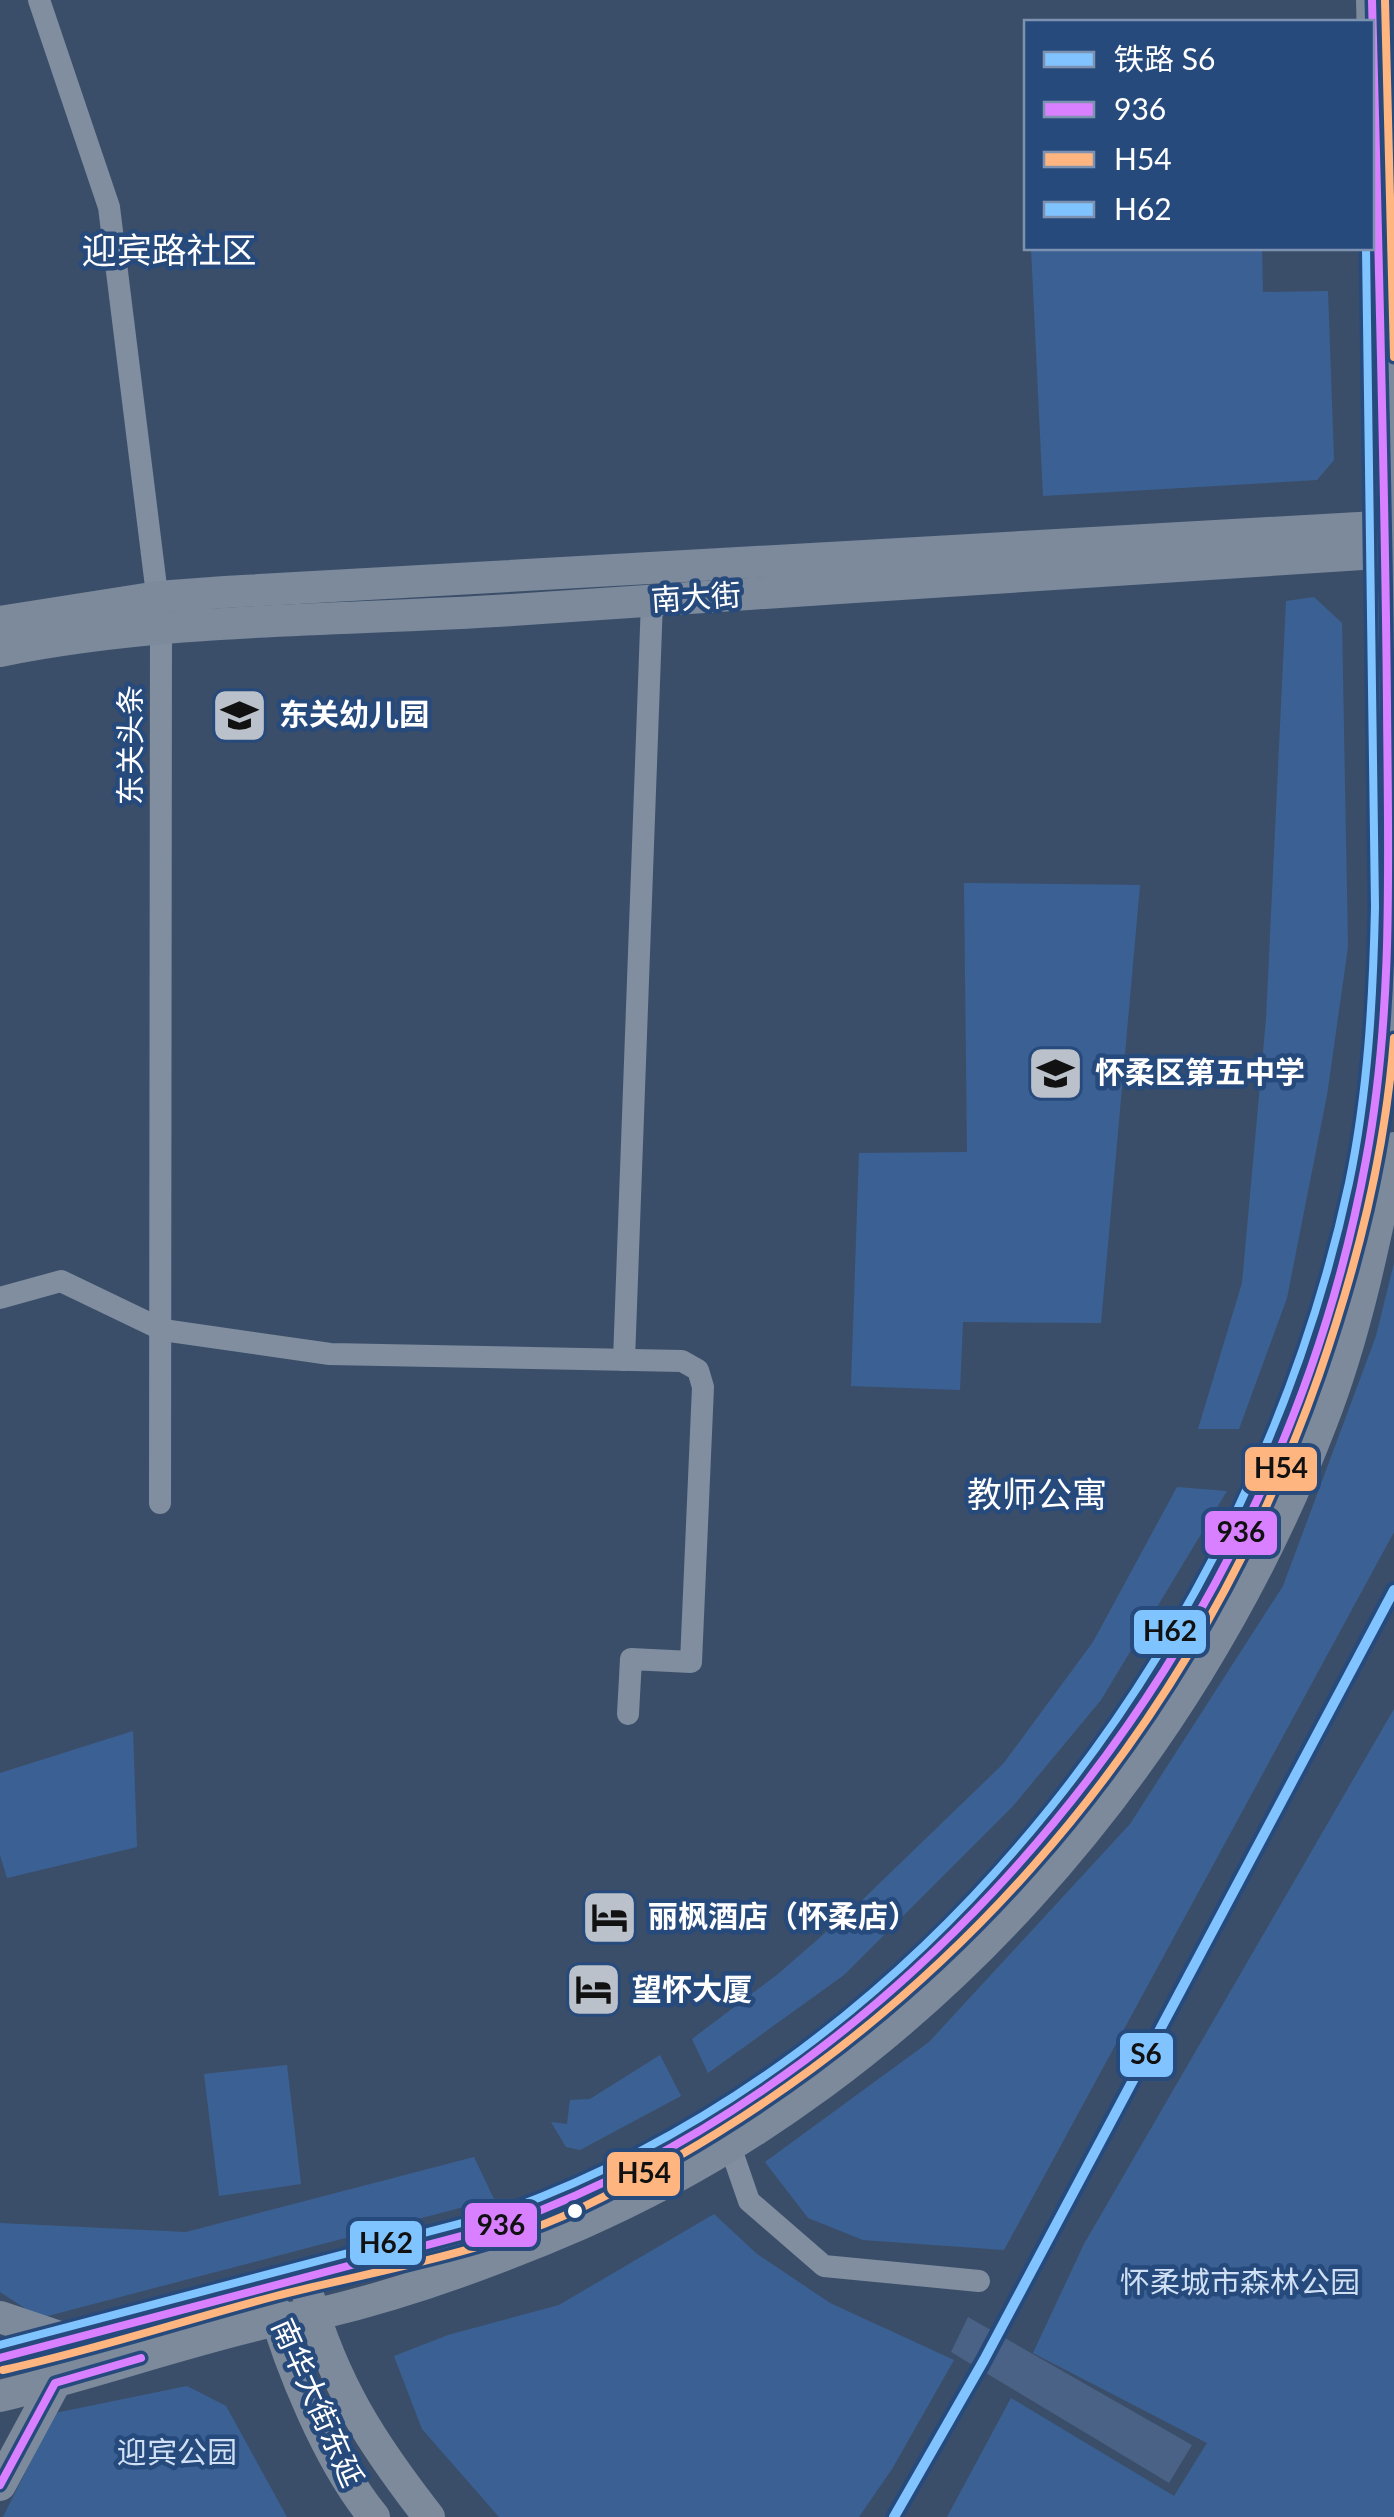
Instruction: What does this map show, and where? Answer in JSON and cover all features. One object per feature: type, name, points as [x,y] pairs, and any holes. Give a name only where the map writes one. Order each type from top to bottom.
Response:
[{"type":"main road","points":[[0,2358],[74,2342],[268,2285],[428,2246],[563,2202],[716,2123],[854,2024],[977,1914],[1083,1795],[1178,1656],[1243,1534],[1300,1408],[1344,1256],[1373,1120],[1388,983],[1390,540],[1374,60]]},
{"type":"main road","name":"南大街","points":[[0,622],[1390,540]]},
{"type":"main road","name":"南大街","points":[[0,651],[99,632],[159,612],[652,601],[1390,540]]},
{"type":"main road","points":[[0,2396],[277,2320],[314,2316],[438,2280],[583,2223],[730,2146],[870,2045],[996,1933],[1104,1811],[1200,1670],[1295,1488],[1324,1417],[1370,1262],[1394,1148]]},
{"type":"main road","name":"南华大街东延","points":[[302,2276],[348,2401],[372,2444],[429,2517]]},
{"type":"main road","name":"南华大街东延","points":[[268,2285],[277,2320],[356,2496],[374,2517]]},
{"type":"main road","points":[[0,2317],[74,2342]]},
{"type":"main road","points":[[0,2486],[56,2383]]},
{"type":"street","name":"东关头条","points":[[40,0],[109,207],[159,612],[163,1330],[160,1504]]},
{"type":"street","points":[[624,1360],[652,601]]},
{"type":"street","points":[[0,1298],[61,1281],[163,1330],[330,1354],[682,1362],[698,1370],[703,1387],[691,1662],[631,1659],[628,1714]]},
{"type":"street","points":[[730,2146],[748,2201],[824,2266],[979,2281]]},
{"type":"green space","points":[[1031,250],[1262,250],[1263,292],[1328,291],[1334,460],[1317,480],[1043,496]]},
{"type":"green space","points":[[1314,597],[1342,623],[1348,947],[1327,1095],[1287,1298],[1239,1429],[1198,1429],[1242,1283],[1266,1019],[1286,601]]},
{"type":"green space","points":[[964,883],[1140,885],[1101,1323],[963,1322],[960,1390],[851,1386],[859,1153],[967,1152]]},
{"type":"green space","points":[[1394,1263],[1394,1532],[1004,2250],[863,2240],[808,2218],[765,2162],[929,2042],[1130,1824],[1283,1586],[1376,1336]]},
{"type":"green space","points":[[1177,1487],[1227,1491],[1101,1700],[1013,1806],[844,1975],[708,2073],[692,2039],[778,1974],[856,1906],[1003,1764],[1093,1642]]},
{"type":"green space","name":"怀柔城市森林公园","points":[[1394,1709],[1394,2517],[947,2517],[1011,2398],[1174,2496],[1207,2443],[1033,2353],[1084,2244]]},
{"type":"green space","points":[[133,1731],[137,1847],[7,1878],[0,1855],[0,1773]]},
{"type":"green space","points":[[660,2055],[681,2096],[580,2150],[566,2147],[551,2122],[567,2124],[570,2100],[590,2099]]},
{"type":"green space","points":[[287,2065],[301,2184],[219,2196],[204,2074]]},
{"type":"green space","points":[[474,2157],[494,2199],[40,2318],[0,2292],[0,2223],[186,2232]]},
{"type":"green space","points":[[714,2214],[757,2254],[830,2303],[954,2360],[892,2469],[859,2517],[499,2517],[422,2429],[394,2356],[448,2335],[559,2305]]},
{"type":"green space","name":"迎宾公园","points":[[187,2386],[226,2406],[287,2517],[3,2517],[55,2413]]},
{"type":"shaded area","points":[[968,2317],[1192,2445],[1169,2483],[951,2352]]},
{"type":"rail line","name":"S6","points":[[894,2517],[984,2360],[1394,1590]]},
{"type":"transit line","name":"936","points":[[1372,0],[1372,20]]},
{"type":"transit line","name":"H54","points":[[1385,0],[1394,357]]},
{"type":"transit line","name":"936","points":[[0,2358],[499,2226],[568,2199],[702,2130],[826,2044],[940,1946],[1060,1815],[1123,1732],[1180,1644],[1231,1553],[1276,1459],[1313,1361],[1343,1262],[1375,1104],[1385,990],[1388,818],[1374,80]]},
{"type":"transit line","name":"H62","points":[[0,2345],[496,2214],[654,2144],[800,2050],[933,1937],[1051,1807],[1153,1664],[1237,1510],[1303,1348],[1349,1183],[1361,1114],[1371,1011],[1375,907],[1366,250]]},
{"type":"transit line","name":"H54","points":[[3,2370],[276,2296],[430,2260],[543,2225],[707,2139],[825,2059],[934,1968],[1033,1867],[1121,1756],[1198,1637],[1264,1510],[1319,1375],[1357,1251],[1384,1125],[1394,1038]]},
{"type":"transit line","name":"936","points":[[0,2485],[55,2383],[141,2358]]},
{"type":"place","name":"东关幼儿园","points":[[240,715]]},
{"type":"place","name":"怀柔区第五中学","points":[[1056,1073]]},
{"type":"place","name":"丽枫酒店（怀柔店）","points":[[609,1917]]},
{"type":"place","name":"望怀大厦","points":[[593,1990]]},
{"type":"district","name":"迎宾路社区","points":[[169,251]]},
{"type":"district","name":"教师公寓","points":[[1037,1495]]}]
